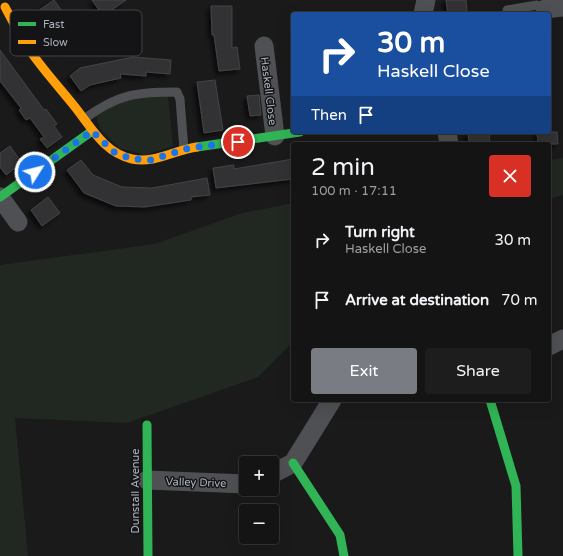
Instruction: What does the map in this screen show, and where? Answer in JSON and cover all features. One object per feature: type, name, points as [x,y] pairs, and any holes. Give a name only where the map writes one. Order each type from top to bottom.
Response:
[{"type":"street","points":[[423,12],[426,0]]},
{"type":"street","name":"Haskell Close","points":[[263,43],[275,136]]},
{"type":"street","name":"Haskell Close","points":[[34,56],[92,131],[114,152],[132,159],[151,160],[208,144],[238,142],[291,133]]},
{"type":"street","points":[[18,222],[0,197],[92,131]]},
{"type":"street","points":[[551,345],[563,339]]},
{"type":"street","points":[[279,470],[293,463],[331,402]]},
{"type":"street","points":[[491,402],[516,486],[518,556]]},
{"type":"street","name":"Dunstall Avenue","points":[[147,425],[148,556]]},
{"type":"street","points":[[293,463],[340,535],[344,556]]},
{"type":"street","name":"Valley Drive","points":[[147,480],[239,484]]},
{"type":"lane","points":[[507,10],[537,5],[554,8]]},
{"type":"lane","points":[[84,119],[101,106],[119,98],[134,94],[177,92],[180,99],[184,150]]},
{"type":"shaded area","points":[[168,95],[173,146],[145,155],[119,148],[100,129],[96,115],[117,100]]},
{"type":"shaded area","points":[[563,158],[563,195],[551,198],[551,160]]},
{"type":"shaded area","points":[[291,203],[291,344],[258,377],[127,423],[15,418],[28,556],[0,556],[0,265],[155,244],[239,214]]},
{"type":"building","points":[[54,0],[61,10],[39,10]]},
{"type":"building","points":[[92,0],[126,0],[112,10],[99,10]]},
{"type":"building","points":[[446,0],[466,0],[467,11],[448,12]]},
{"type":"building","points":[[211,6],[232,6],[232,48],[237,47],[240,69],[219,71],[214,35],[212,35]]},
{"type":"building","points":[[0,50],[44,110],[46,109],[57,124],[54,126],[62,137],[47,148],[40,139],[44,137],[30,118],[26,120],[19,110],[21,108],[0,81]]},
{"type":"building","points":[[133,57],[171,60],[170,74],[146,72],[146,76],[120,74],[121,78],[90,85],[81,91],[70,76],[80,68]]},
{"type":"building","points":[[215,80],[223,130],[204,133],[197,82]]},
{"type":"building","points":[[259,95],[261,115],[250,116],[247,96]]},
{"type":"building","points":[[551,132],[557,132],[558,144],[551,144],[551,142],[538,142],[537,134],[551,134]]},
{"type":"building","points":[[468,134],[489,134],[490,142],[469,142]]},
{"type":"building","points":[[10,146],[22,163],[6,175],[0,167],[0,153]]},
{"type":"building","points":[[291,159],[291,179],[216,188],[213,168],[234,165],[234,169]]},
{"type":"building","points":[[81,160],[93,175],[122,187],[152,188],[207,178],[210,195],[191,197],[191,200],[145,207],[116,206],[84,193],[67,170]]},
{"type":"building","points":[[48,197],[60,213],[42,226],[31,210]]},
{"type":"traffic: fast","points":[[0,197],[92,131]]},
{"type":"traffic: fast","points":[[197,147],[291,133]]},
{"type":"traffic: fast","points":[[491,402],[516,486],[518,556]]},
{"type":"traffic: fast","points":[[147,425],[148,556]]},
{"type":"traffic: fast","points":[[293,463],[340,535],[344,556]]},
{"type":"traffic: slow","points":[[5,7],[10,17]]},
{"type":"traffic: slow","points":[[34,56],[99,138],[122,156],[132,159],[148,160],[197,147]]},
{"type":"route","points":[[35,172],[92,131],[114,152],[132,159],[151,160],[189,148],[208,144],[238,142]]}]
